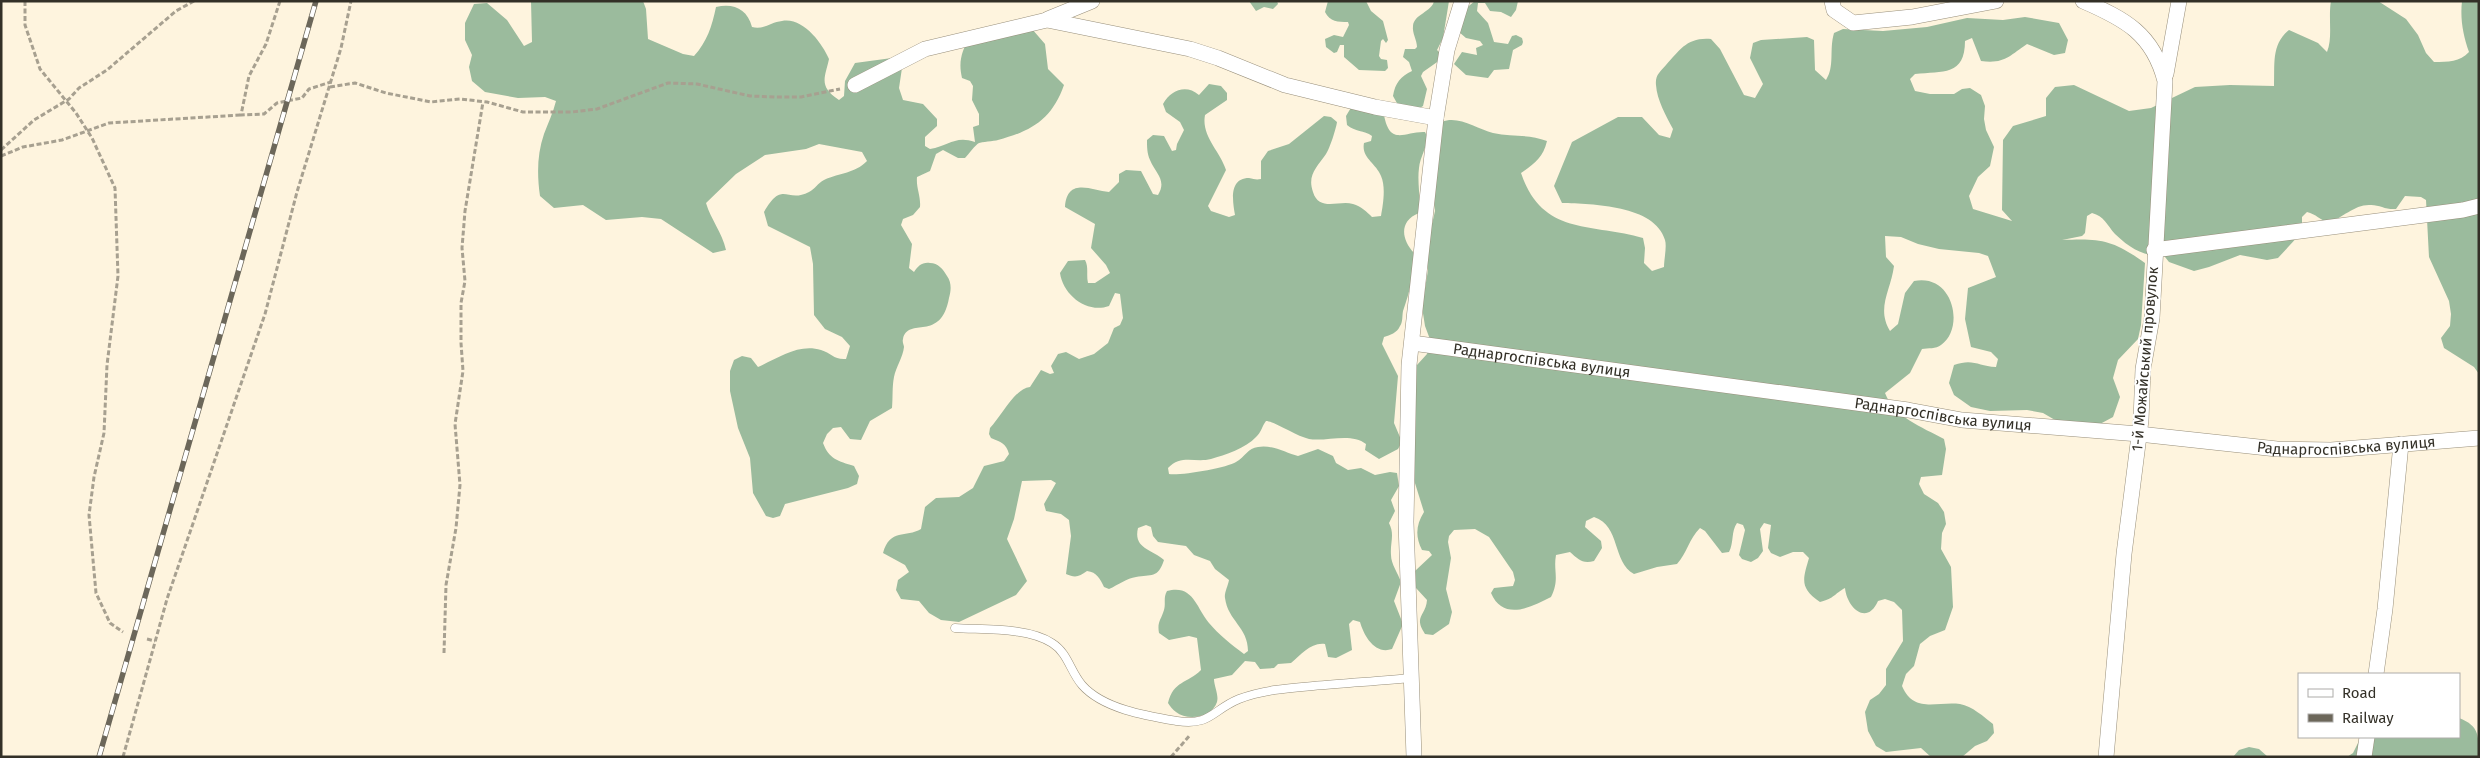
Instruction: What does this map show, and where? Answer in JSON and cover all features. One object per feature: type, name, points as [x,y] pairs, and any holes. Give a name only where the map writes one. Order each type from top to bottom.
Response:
[{"type":"street","points":[[856,85],[925,49],[1047,20],[1092,1]]},
{"type":"street","points":[[1414,757],[1406,522],[1412,343],[1436,118],[1447,50],[1462,1]]},
{"type":"street","points":[[1832,1],[1834,10],[1853,24],[1912,17],[1996,1]]},
{"type":"street","name":"1-й Можайський провулок","points":[[2083,1],[2130,24],[2146,40],[2159,60],[2165,81],[2154,250],[2152,318],[2143,369],[2139,434],[2124,554],[2106,757]]},
{"type":"street","points":[[2165,81],[2179,1]]},
{"type":"street","points":[[1047,20],[1190,49],[1218,58],[1285,86],[1375,108],[1436,118]]},
{"type":"street","points":[[2154,250],[2463,210],[2479,206]]},
{"type":"street","name":"Раднаргоспівська вулиця","points":[[1412,343],[1908,410],[1962,420],[2139,434],[2286,449],[2331,450],[2479,438]]},
{"type":"street","points":[[2376,673],[2385,608],[2401,444]]},
{"type":"street","points":[[2364,757],[2367,738]]},
{"type":"lane","points":[[955,628],[1016,632],[1051,642],[1066,656],[1082,685],[1108,705],[1178,721],[1200,721],[1207,719],[1237,700],[1282,689],[1372,679],[1412,678]]},
{"type":"path","points":[[25,1],[25,26],[40,69],[76,113],[92,138],[115,188],[118,276],[107,364],[104,433],[94,477],[89,515],[96,593],[110,623],[123,632]]},
{"type":"path","points":[[1,150],[34,120],[70,99],[79,88],[114,65],[176,11],[194,1]]},
{"type":"path","points":[[241,115],[249,76],[266,44],[280,1]]},
{"type":"path","points":[[123,757],[167,599],[184,557],[193,521],[265,314],[297,192],[332,82],[352,1]]},
{"type":"path","points":[[1,156],[23,147],[62,140],[110,123],[264,114],[277,103],[302,98],[309,89],[332,82]]},
{"type":"path","points":[[330,87],[355,83],[386,93],[431,102],[460,99],[483,102],[523,112],[572,112],[597,109],[668,83],[697,84],[750,96],[776,97],[801,97],[856,85]]},
{"type":"path","points":[[444,652],[446,585],[456,528],[460,485],[455,424],[463,372],[461,343],[464,281],[462,248],[464,211],[483,102]]},
{"type":"path","points":[[147,639],[155,641]]},
{"type":"path","points":[[1171,757],[1200,721]]},
{"type":"green space","points":[[531,1],[643,1],[646,9],[648,39],[683,54],[694,56],[708,33],[716,7],[729,6],[739,9],[747,16],[752,27],[756,28],[782,21],[797,23],[811,32],[826,53],[829,59],[825,77],[826,86],[832,95],[839,100],[844,96],[845,81],[855,63],[892,58],[902,68],[899,88],[903,100],[923,104],[937,119],[937,126],[925,137],[925,146],[930,149],[957,140],[975,142],[973,127],[979,125],[979,114],[972,100],[973,86],[970,81],[962,78],[960,66],[963,51],[970,36],[1032,29],[1045,44],[1048,69],[1064,85],[1059,97],[1047,115],[1031,128],[998,140],[979,143],[965,158],[958,158],[943,150],[936,154],[930,171],[917,177],[920,207],[913,215],[903,219],[901,225],[912,244],[909,268],[914,272],[925,263],[938,265],[949,279],[950,293],[945,312],[939,320],[932,325],[911,329],[906,332],[903,340],[903,351],[894,377],[892,408],[870,421],[861,440],[850,439],[841,427],[833,428],[827,434],[823,443],[828,453],[843,463],[854,466],[859,476],[857,484],[785,504],[780,516],[773,518],[766,516],[753,493],[750,458],[738,428],[730,391],[730,371],[734,360],[742,356],[751,358],[758,367],[789,352],[805,348],[821,350],[835,357],[846,359],[850,346],[842,337],[825,329],[814,315],[813,264],[810,247],[768,226],[764,212],[770,202],[781,194],[801,195],[811,191],[830,177],[852,171],[862,165],[867,161],[862,152],[819,144],[806,149],[765,155],[736,174],[706,203],[726,250],[713,253],[661,219],[642,217],[606,220],[583,205],[554,208],[540,196],[538,172],[544,134],[556,101],[545,97],[518,98],[485,92],[472,81],[469,67],[472,55],[465,40],[465,23],[474,4],[487,3],[507,20],[524,46],[532,42]]},
{"type":"green space","points":[[1249,1],[1277,1],[1278,4],[1273,9],[1264,7],[1256,11]]},
{"type":"green space","points":[[1328,1],[1366,1],[1371,11],[1383,21],[1388,40],[1386,43],[1383,39],[1381,41],[1379,56],[1381,59],[1387,60],[1388,68],[1385,71],[1359,70],[1344,57],[1344,45],[1340,45],[1337,52],[1334,53],[1326,47],[1325,39],[1334,35],[1343,37],[1349,25],[1348,22],[1335,21],[1329,18],[1325,12]]},
{"type":"green space","points":[[1434,1],[1449,1],[1443,38],[1437,50],[1440,53],[1440,60],[1423,72],[1421,76],[1427,89],[1423,106],[1418,109],[1398,105],[1393,96],[1395,87],[1405,75],[1412,71],[1409,62],[1403,57],[1405,49],[1415,49],[1417,47],[1413,29],[1414,22],[1433,5]]},
{"type":"green space","points":[[1475,1],[1518,1],[1516,10],[1511,17],[1501,12],[1490,11],[1485,3],[1478,3],[1477,11],[1488,23],[1494,42],[1508,44],[1512,36],[1516,35],[1522,38],[1523,42],[1522,45],[1513,50],[1509,69],[1494,70],[1488,78],[1466,75],[1454,64],[1462,52],[1477,55],[1476,48],[1483,45],[1480,41],[1466,38],[1459,32],[1465,9]]},
{"type":"green space","points":[[2331,1],[2378,1],[2406,19],[2418,35],[2426,53],[2434,62],[2458,60],[2469,52],[2461,14],[2462,1],[2479,1],[2479,374],[2474,367],[2444,348],[2441,338],[2450,326],[2451,314],[2449,301],[2429,257],[2426,200],[2421,197],[2405,196],[2396,209],[2373,205],[2353,209],[2329,223],[2307,212],[2302,217],[2302,232],[2278,258],[2267,260],[2240,255],[2194,271],[2169,262],[2165,257],[2150,255],[2132,248],[2115,234],[2100,216],[2092,213],[2087,216],[2085,233],[2082,236],[2062,240],[2097,240],[2106,242],[2124,249],[2145,263],[2141,325],[2138,339],[2118,360],[2113,378],[2120,397],[2113,417],[2100,424],[2055,420],[2043,413],[2027,410],[1990,411],[1971,407],[1954,395],[1949,383],[1954,365],[1971,362],[1996,367],[1998,359],[1991,352],[1971,347],[1965,319],[1968,288],[1996,277],[1988,256],[1979,253],[1939,249],[1918,244],[1901,237],[1885,236],[1886,257],[1894,266],[1884,307],[1886,323],[1890,331],[1898,324],[1905,293],[1914,281],[1928,281],[1938,285],[1946,294],[1954,316],[1953,327],[1941,345],[1922,349],[1910,373],[1885,393],[1895,409],[1902,415],[1918,426],[1944,439],[1946,449],[1942,475],[1921,477],[1919,484],[1924,494],[1938,503],[1944,512],[1946,524],[1942,533],[1941,549],[1951,567],[1953,607],[1945,630],[1930,636],[1920,644],[1914,666],[1906,674],[1902,686],[1907,695],[1920,703],[1960,704],[1978,712],[1993,724],[1994,733],[1987,741],[1975,746],[1962,757],[1931,757],[1921,748],[1886,752],[1876,746],[1868,731],[1865,712],[1870,700],[1879,694],[1886,685],[1886,669],[1903,641],[1902,610],[1894,602],[1885,599],[1878,601],[1874,608],[1863,613],[1858,611],[1849,602],[1845,588],[1832,597],[1820,602],[1813,597],[1804,583],[1809,558],[1803,552],[1793,552],[1780,557],[1771,553],[1768,548],[1771,525],[1764,523],[1760,529],[1763,551],[1758,558],[1751,562],[1742,559],[1739,555],[1745,530],[1743,525],[1737,523],[1729,552],[1722,553],[1705,531],[1700,528],[1677,564],[1657,567],[1634,574],[1622,561],[1609,528],[1594,517],[1586,521],[1585,527],[1601,541],[1602,548],[1594,561],[1583,561],[1570,552],[1556,555],[1556,580],[1551,597],[1518,610],[1502,607],[1496,602],[1491,593],[1494,588],[1513,586],[1515,580],[1513,572],[1489,537],[1475,529],[1454,530],[1449,536],[1448,542],[1451,558],[1446,589],[1452,612],[1449,624],[1433,635],[1425,634],[1420,620],[1427,600],[1416,588],[1415,571],[1432,555],[1429,551],[1422,550],[1417,535],[1419,521],[1424,512],[1414,480],[1415,433],[1412,378],[1417,365],[1427,354],[1431,342],[1425,326],[1422,307],[1428,270],[1425,254],[1435,211],[1433,194],[1442,122],[1448,120],[1461,121],[1493,133],[1534,137],[1547,141],[1543,152],[1537,160],[1521,173],[1530,193],[1542,208],[1570,224],[1643,238],[1645,248],[1644,263],[1652,271],[1664,267],[1666,243],[1659,228],[1636,213],[1621,209],[1589,204],[1562,203],[1554,186],[1572,142],[1618,117],[1642,117],[1659,135],[1670,138],[1673,129],[1660,102],[1656,79],[1676,54],[1690,42],[1711,39],[1720,49],[1744,95],[1755,98],[1763,84],[1750,58],[1753,43],[1761,40],[1807,37],[1814,40],[1815,70],[1826,80],[1829,75],[1834,33],[1843,29],[1883,31],[1927,27],[1967,18],[2003,20],[2025,17],[2059,23],[2068,40],[2065,53],[2054,55],[2027,44],[2001,60],[1981,61],[1972,38],[1965,41],[1964,52],[1957,66],[1950,70],[1915,74],[1910,79],[1915,91],[1930,94],[1954,94],[1962,89],[1970,88],[1981,95],[1985,106],[1984,119],[1986,130],[1994,147],[1990,166],[1978,177],[1969,196],[1973,209],[2012,221],[2002,210],[2003,140],[2013,126],[2046,116],[2046,98],[2055,87],[2074,85],[2129,111],[2151,108],[2195,87],[2230,85],[2274,86],[2275,55],[2279,42],[2289,30],[2318,43],[2327,52],[2330,40]]},
{"type":"green space","points":[[1209,84],[1221,86],[1227,93],[1227,100],[1205,115],[1208,137],[1226,170],[1208,206],[1211,211],[1229,217],[1235,215],[1233,192],[1238,182],[1249,178],[1261,179],[1261,161],[1268,151],[1289,144],[1324,116],[1331,117],[1337,122],[1328,151],[1312,176],[1311,186],[1313,192],[1320,202],[1325,204],[1348,203],[1356,205],[1364,209],[1372,217],[1381,216],[1384,196],[1383,180],[1379,171],[1365,153],[1364,143],[1371,141],[1372,136],[1347,125],[1346,116],[1352,106],[1384,115],[1390,131],[1394,134],[1425,132],[1427,136],[1419,168],[1419,213],[1408,221],[1404,231],[1406,242],[1414,253],[1408,296],[1399,328],[1384,337],[1382,344],[1398,376],[1394,423],[1402,442],[1398,449],[1379,459],[1365,450],[1366,444],[1360,440],[1346,438],[1309,439],[1266,421],[1258,435],[1241,448],[1211,459],[1178,461],[1168,468],[1169,474],[1192,473],[1213,469],[1231,464],[1252,449],[1263,446],[1298,456],[1318,449],[1333,456],[1336,463],[1348,470],[1361,468],[1375,475],[1390,472],[1397,473],[1399,486],[1391,500],[1395,511],[1389,523],[1392,535],[1391,558],[1401,582],[1394,601],[1403,624],[1392,649],[1386,650],[1375,647],[1364,633],[1360,622],[1353,620],[1349,624],[1352,650],[1336,658],[1328,657],[1325,644],[1320,644],[1306,650],[1291,663],[1278,664],[1274,668],[1260,669],[1255,662],[1245,661],[1232,675],[1214,679],[1217,702],[1210,712],[1205,715],[1192,717],[1181,715],[1168,703],[1177,686],[1201,670],[1197,638],[1189,636],[1169,640],[1159,633],[1159,624],[1164,610],[1167,591],[1183,591],[1193,598],[1213,627],[1244,654],[1248,651],[1247,643],[1242,630],[1227,606],[1225,596],[1229,580],[1215,569],[1210,561],[1194,555],[1186,546],[1158,542],[1153,536],[1151,527],[1146,525],[1138,528],[1137,535],[1138,540],[1145,548],[1164,560],[1156,573],[1129,579],[1109,589],[1104,587],[1098,576],[1093,573],[1087,571],[1077,576],[1066,574],[1071,536],[1069,520],[1061,514],[1046,511],[1044,504],[1056,483],[1051,480],[1022,481],[1014,519],[1007,539],[1027,581],[1016,595],[959,622],[941,620],[929,613],[919,601],[901,599],[896,590],[898,580],[909,572],[905,565],[883,553],[886,545],[894,537],[921,529],[925,507],[936,498],[959,497],[973,488],[984,466],[1004,461],[1009,454],[1008,450],[1003,443],[991,438],[989,434],[990,428],[1019,392],[1030,387],[1041,370],[1050,374],[1054,373],[1051,366],[1058,354],[1066,352],[1079,359],[1094,354],[1108,343],[1114,328],[1120,325],[1123,318],[1120,294],[1115,293],[1109,306],[1101,308],[1092,307],[1077,301],[1066,289],[1062,281],[1060,273],[1068,261],[1085,260],[1088,283],[1095,283],[1110,273],[1106,265],[1091,248],[1095,224],[1065,207],[1067,198],[1070,192],[1081,188],[1109,192],[1119,182],[1119,174],[1126,170],[1141,171],[1153,194],[1158,195],[1161,181],[1149,157],[1147,140],[1153,135],[1164,136],[1172,151],[1176,150],[1184,130],[1180,122],[1166,112],[1163,104],[1174,92],[1184,89],[1199,95]]},
{"type":"green space","points":[[2460,718],[2475,729],[2478,738],[2478,757],[2347,757],[2353,753],[2360,738],[2460,738]]},
{"type":"green space","points":[[2249,747],[2259,749],[2268,757],[2233,757],[2239,750]]},
{"type":"railway","points":[[99,757],[316,1]]}]
